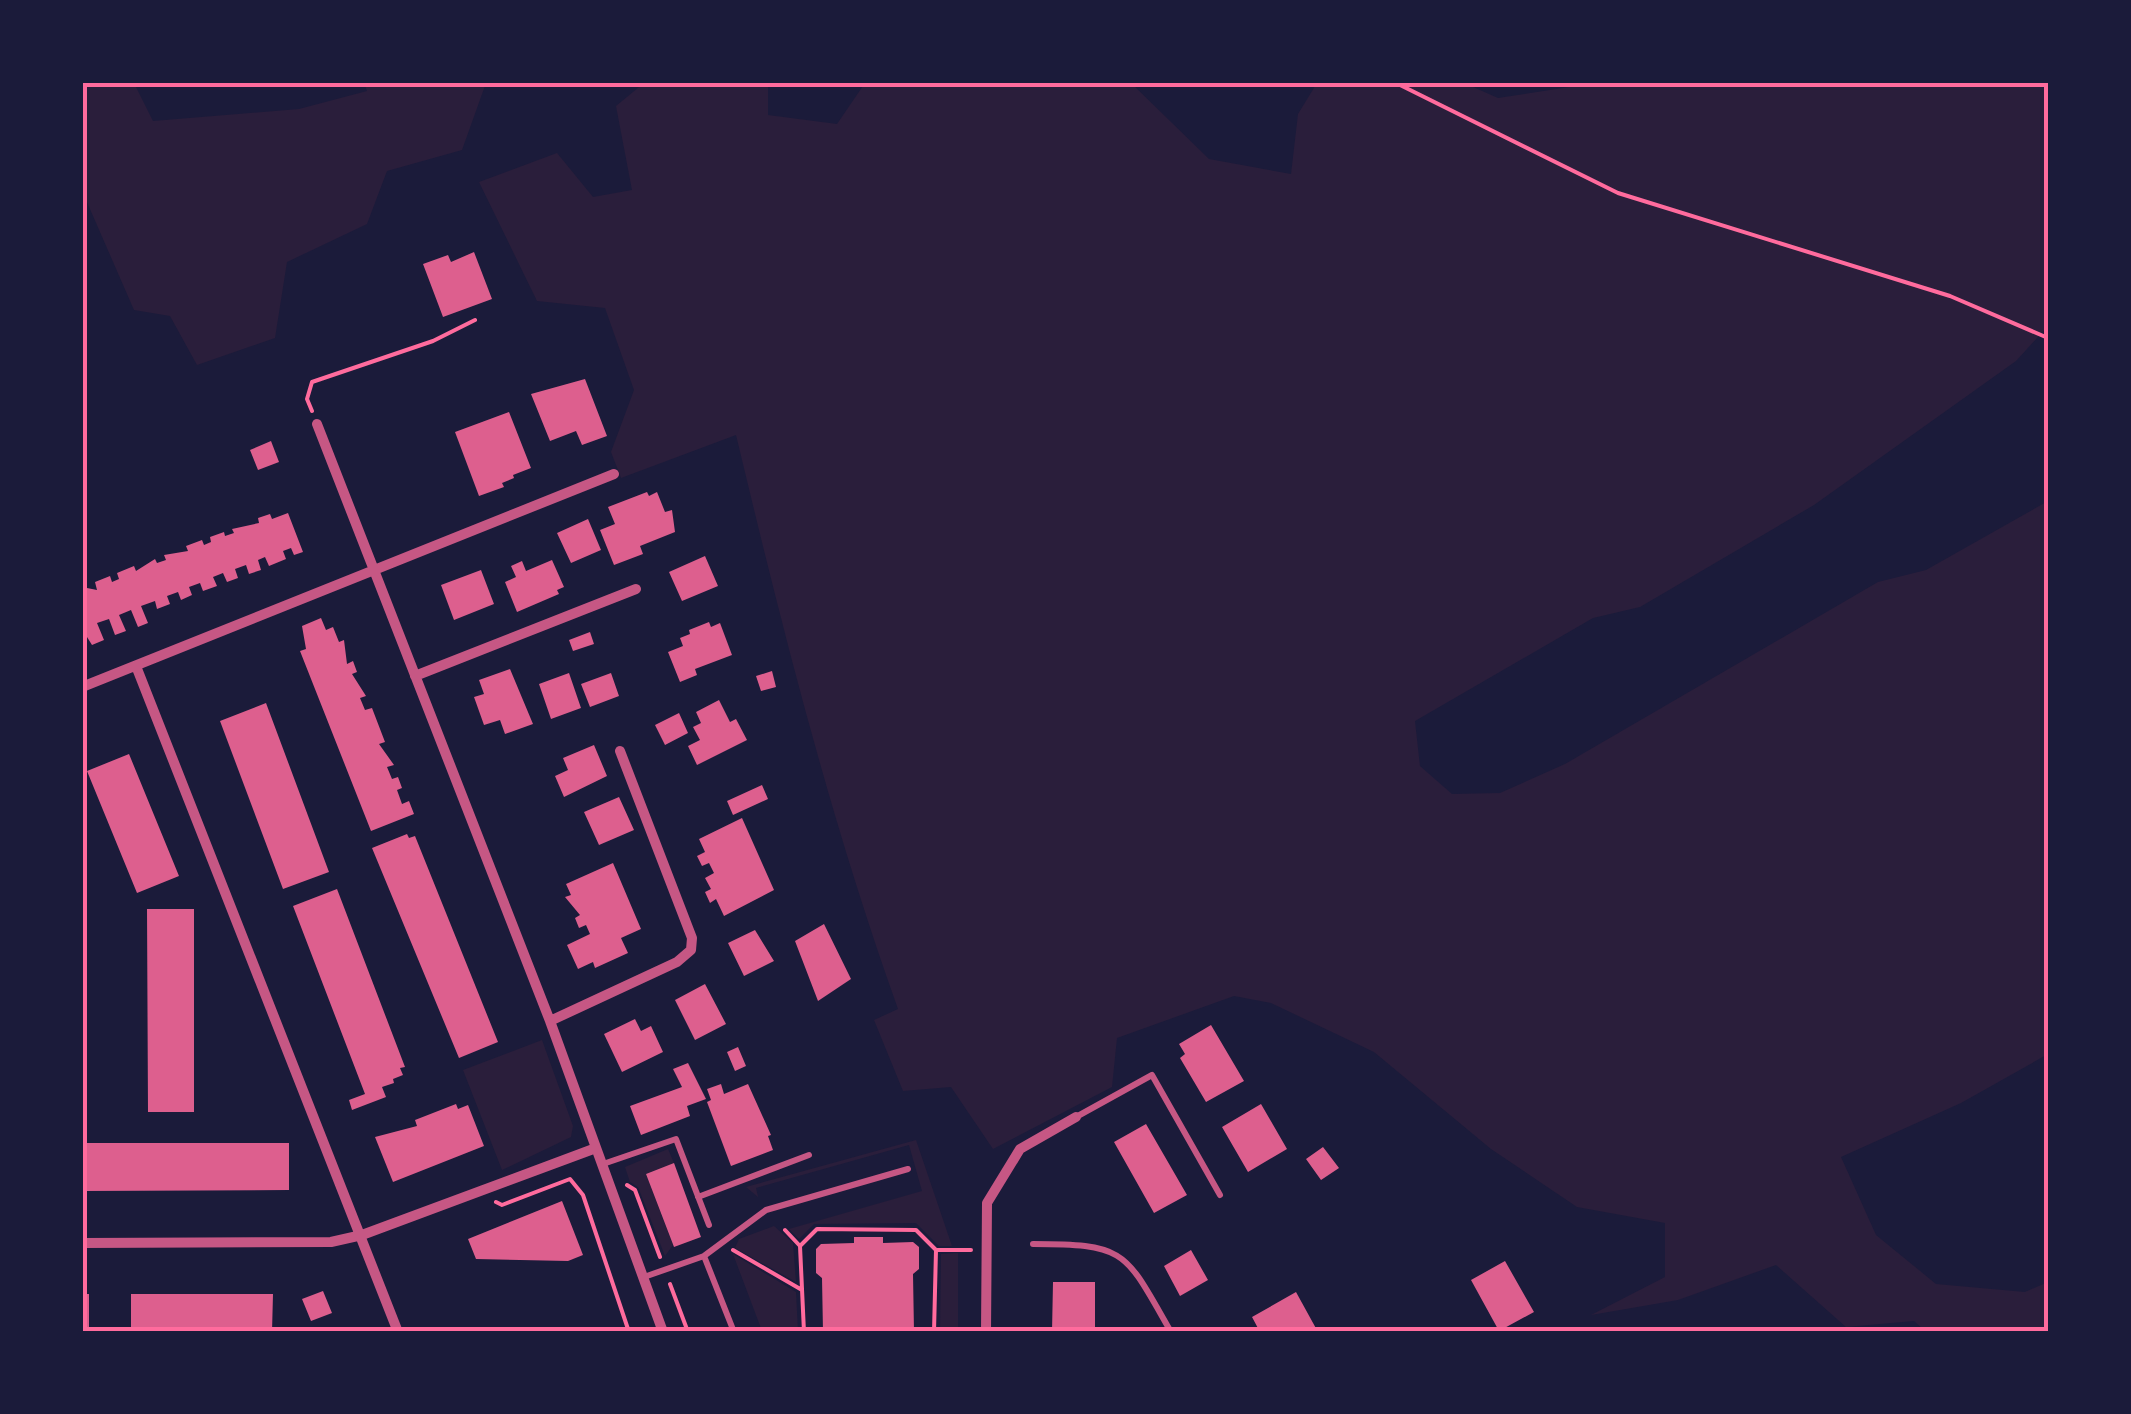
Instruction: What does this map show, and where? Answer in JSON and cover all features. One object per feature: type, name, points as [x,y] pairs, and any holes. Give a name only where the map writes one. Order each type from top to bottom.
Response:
[{"type":"street","points":[[318,424],[550,1021],[663,1332]]},
{"type":"street","points":[[82,687],[614,474]]},
{"type":"street","points":[[416,676],[636,588]]},
{"type":"street","points":[[136,666],[398,1332]]},
{"type":"street","points":[[550,1021],[677,962],[691,950],[692,938],[620,751]]},
{"type":"street","points":[[986,1332],[987,1203],[1020,1149],[1076,1117]]},
{"type":"street","points":[[82,1244],[296,1244],[362,1235],[596,1148]]},
{"type":"lane","points":[[1076,1117],[1152,1075],[1220,1195]]},
{"type":"lane","points":[[602,1164],[676,1139],[708,1225]]},
{"type":"lane","points":[[698,1197],[808,1155]]},
{"type":"lane","points":[[644,1277],[704,1256],[723,1244],[733,1230],[766,1210],[908,1170]]},
{"type":"lane","points":[[1033,1244],[1089,1244],[1125,1258],[1171,1332]]},
{"type":"lane","points":[[704,1256],[734,1332]]},
{"type":"path","points":[[1394,82],[1618,193],[1950,296],[2048,338]]},
{"type":"path","points":[[318,424],[307,399],[312,382],[433,341],[474,320]]},
{"type":"path","points":[[492,1200],[502,1205],[570,1179],[583,1195],[629,1332]]},
{"type":"path","points":[[785,1230],[800,1246],[804,1332]]},
{"type":"path","points":[[800,1246],[818,1230],[916,1230],[936,1250],[986,1251]]},
{"type":"path","points":[[723,1244],[802,1290]]},
{"type":"path","points":[[934,1332],[936,1250]]},
{"type":"shaded area","points":[[1602,82],[2048,83],[2048,326],[2016,361],[1814,505],[1640,607],[1593,618],[1415,721],[1420,766],[1452,794],[1500,793],[1565,764],[1878,582],[1926,570],[2048,501],[2048,1054],[1961,1103],[1841,1157],[1876,1235],[1936,1284],[2025,1292],[2048,1282],[2048,1331],[1925,1331],[1914,1321],[1846,1327],[1776,1265],[1678,1300],[1591,1315],[1665,1277],[1665,1223],[1577,1207],[1491,1149],[1374,1052],[1271,1003],[1234,996],[1117,1038],[1112,1087],[993,1149],[951,1087],[903,1091],[874,1020],[898,1009],[829,796],[736,435],[621,478],[611,452],[634,390],[605,308],[537,301],[479,182],[557,153],[593,197],[632,190],[616,106],[644,83],[768,83],[768,115],[837,124],[865,83],[1131,83],[1209,159],[1291,174],[1298,114],[1317,83],[1464,83],[1498,98]]},
{"type":"shaded area","points":[[82,83],[134,83],[153,121],[299,109],[367,91],[364,83],[486,83],[462,150],[387,171],[367,224],[287,262],[275,338],[197,365],[170,316],[134,310],[83,193]]},
{"type":"shaded area","points":[[542,1040],[573,1126],[571,1137],[502,1170],[463,1070]]},
{"type":"shaded area","points":[[916,1140],[952,1246],[939,1246],[916,1223],[814,1224],[799,1239],[789,1229],[922,1191],[909,1145],[756,1188],[758,1197],[746,1187]]},
{"type":"shaded area","points":[[668,1149],[674,1163],[646,1174],[673,1245],[665,1256],[638,1187],[630,1182],[625,1167]]},
{"type":"shaded area","points":[[774,1226],[793,1243],[796,1282],[735,1248],[739,1239]]},
{"type":"shaded area","points":[[958,1253],[958,1331],[940,1331],[941,1254]]},
{"type":"shaded area","points":[[733,1254],[796,1292],[798,1331],[762,1331]]},
{"type":"building","points":[[474,252],[492,299],[443,317],[423,264],[448,255],[451,262]]},
{"type":"building","points":[[585,379],[607,436],[582,445],[576,431],[550,441],[531,394]]},
{"type":"building","points":[[509,412],[531,468],[513,475],[514,478],[502,483],[504,487],[479,496],[455,432]]},
{"type":"building","points":[[271,441],[279,462],[258,470],[250,450]]},
{"type":"building","points":[[647,492],[649,496],[657,492],[665,512],[672,510],[675,532],[640,546],[643,554],[614,565],[600,530],[615,524],[608,507]]},
{"type":"building","points":[[288,513],[303,552],[294,555],[291,548],[283,551],[286,559],[269,566],[265,557],[258,560],[261,570],[249,574],[246,565],[235,569],[238,578],[227,582],[223,573],[213,577],[217,586],[203,591],[200,583],[189,587],[192,595],[181,600],[178,592],[167,596],[170,604],[157,609],[155,601],[141,606],[148,623],[138,627],[131,610],[119,615],[126,631],[115,635],[109,619],[97,623],[104,640],[92,645],[82,629],[82,587],[97,590],[95,582],[110,576],[112,582],[119,579],[117,573],[134,566],[136,571],[155,559],[157,563],[166,560],[164,555],[188,551],[186,546],[202,540],[204,545],[211,542],[210,537],[224,532],[225,536],[234,533],[232,529],[259,523],[258,518],[270,514],[272,519]]},
{"type":"building","points":[[588,519],[601,550],[571,563],[557,533]]},
{"type":"building","points":[[705,556],[718,586],[682,601],[669,572]]},
{"type":"building","points":[[552,560],[564,587],[557,590],[559,594],[517,612],[505,582],[516,577],[511,566],[522,561],[526,571]]},
{"type":"building","points":[[481,570],[494,604],[454,620],[441,585]]},
{"type":"building","points":[[321,618],[326,630],[333,627],[339,642],[344,640],[347,664],[353,661],[357,672],[352,674],[366,696],[360,698],[365,710],[372,708],[385,742],[379,744],[394,765],[387,767],[392,779],[398,777],[402,804],[409,801],[414,814],[371,831],[300,651],[306,649],[302,626]]},
{"type":"building","points":[[709,622],[711,627],[720,623],[732,655],[695,669],[697,675],[680,682],[668,652],[683,646],[680,638],[690,634],[689,630]]},
{"type":"building","points":[[590,632],[594,644],[573,651],[569,640]]},
{"type":"building","points":[[510,669],[533,724],[505,734],[500,720],[484,725],[474,697],[484,694],[479,680]]},
{"type":"building","points":[[772,671],[776,687],[761,691],[756,676]]},
{"type":"building","points":[[569,673],[581,708],[551,719],[539,684]]},
{"type":"building","points":[[611,673],[619,696],[590,707],[581,684]]},
{"type":"building","points":[[719,700],[730,722],[736,719],[747,740],[697,765],[688,746],[700,740],[693,727],[701,723],[696,712]]},
{"type":"building","points":[[266,703],[329,872],[283,889],[220,721]]},
{"type":"building","points":[[679,713],[688,733],[665,745],[655,725]]},
{"type":"building","points":[[594,745],[607,776],[564,797],[555,776],[568,770],[563,758]]},
{"type":"building","points":[[129,754],[179,876],[137,893],[87,771]]},
{"type":"building","points":[[762,785],[768,799],[733,815],[727,801]]},
{"type":"building","points":[[619,797],[634,830],[599,845],[584,812]]},
{"type":"building","points":[[742,818],[774,890],[724,916],[716,899],[710,903],[705,892],[711,889],[705,878],[714,873],[709,863],[702,866],[697,856],[705,852],[699,839]]},
{"type":"building","points":[[407,834],[409,838],[415,836],[498,1042],[459,1058],[372,848]]},
{"type":"building","points":[[613,863],[641,929],[621,938],[628,953],[595,968],[593,962],[578,969],[567,945],[590,934],[586,925],[579,928],[575,918],[580,915],[565,897],[571,895],[566,884]]},
{"type":"building","points":[[337,889],[405,1067],[400,1068],[403,1075],[393,1079],[394,1083],[382,1087],[386,1097],[352,1110],[349,1100],[365,1094],[293,906]]},
{"type":"building","points":[[147,909],[194,909],[194,1112],[148,1112]]},
{"type":"building","points":[[824,924],[851,979],[818,1001],[795,941]]},
{"type":"building","points":[[755,930],[774,961],[744,976],[728,943]]},
{"type":"building","points":[[705,984],[726,1024],[695,1040],[675,1000]]},
{"type":"building","points":[[635,1019],[641,1031],[651,1026],[663,1052],[622,1072],[604,1034]]},
{"type":"building","points":[[1211,1025],[1244,1081],[1206,1102],[1180,1058],[1185,1054],[1179,1044]]},
{"type":"building","points":[[738,1047],[746,1066],[735,1071],[727,1052]]},
{"type":"building","points":[[688,1063],[706,1099],[687,1106],[690,1116],[641,1135],[630,1106],[682,1087],[673,1069]]},
{"type":"building","points":[[721,1084],[724,1094],[748,1084],[771,1135],[768,1136],[773,1150],[731,1166],[707,1102],[711,1100],[707,1089]]},
{"type":"building","points":[[456,1104],[458,1109],[468,1105],[484,1146],[393,1182],[375,1137],[417,1126],[415,1120]]},
{"type":"building","points":[[1261,1104],[1287,1149],[1248,1172],[1222,1127]]},
{"type":"building","points":[[1146,1124],[1187,1195],[1154,1213],[1114,1142]]},
{"type":"building","points":[[82,1143],[289,1143],[289,1190],[82,1191]]},
{"type":"building","points":[[1323,1147],[1339,1168],[1321,1180],[1306,1159]]},
{"type":"building","points":[[674,1163],[701,1237],[674,1247],[646,1174]]},
{"type":"building","points":[[562,1201],[583,1255],[568,1261],[476,1259],[468,1239]]},
{"type":"building","points":[[854,1237],[883,1237],[883,1243],[913,1242],[919,1247],[919,1269],[913,1274],[914,1332],[823,1332],[822,1278],[816,1273],[816,1249],[821,1244],[854,1243]]},
{"type":"building","points":[[1191,1250],[1208,1280],[1180,1296],[1164,1266]]},
{"type":"building","points":[[1505,1261],[1534,1312],[1499,1331],[1471,1280]]},
{"type":"building","points":[[1053,1282],[1095,1282],[1095,1332],[1052,1332]]},
{"type":"building","points":[[323,1291],[332,1313],[311,1321],[302,1299]]},
{"type":"building","points":[[1296,1292],[1318,1332],[1260,1332],[1252,1317]]},
{"type":"building","points":[[82,1294],[89,1294],[89,1332],[82,1332]]},
{"type":"building","points":[[131,1294],[273,1294],[272,1332],[131,1332]]}]
